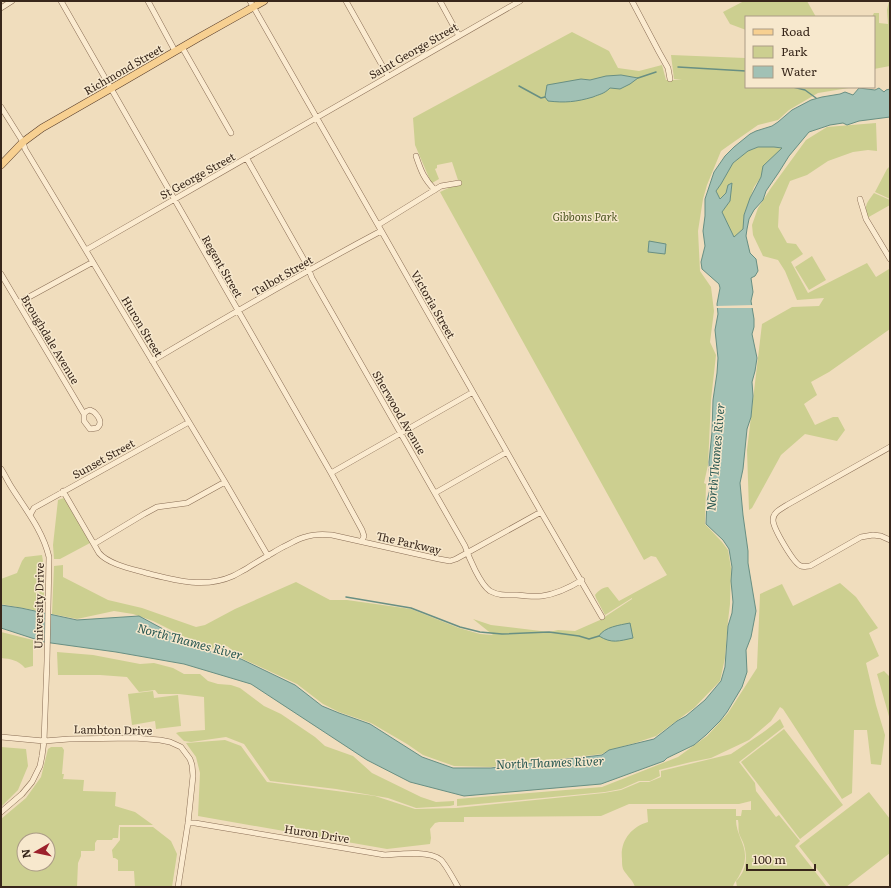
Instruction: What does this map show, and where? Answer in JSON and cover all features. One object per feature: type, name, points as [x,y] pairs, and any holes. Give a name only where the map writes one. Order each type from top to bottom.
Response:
[{"type":"main road","name":"Richmond Street","points":[[1,165],[23,142],[42,128],[198,38],[251,4],[264,1]]},
{"type":"street","points":[[1,8],[12,1]]},
{"type":"street","name":"Regent Street","points":[[61,1],[331,474],[362,530],[364,536],[362,542]]},
{"type":"street","points":[[148,1],[175,51]]},
{"type":"street","points":[[346,1],[388,76]]},
{"type":"street","points":[[440,1],[459,36]]},
{"type":"street","name":"Saint George Street","points":[[317,118],[520,1]]},
{"type":"street","points":[[632,1],[668,68],[670,79]]},
{"type":"street","name":"Victoria Street","points":[[251,4],[602,616]]},
{"type":"street","points":[[182,47],[231,133]]},
{"type":"street","name":"Huron Street","points":[[1,107],[225,482],[267,556]]},
{"type":"street","name":"St George Street","points":[[86,250],[317,118]]},
{"type":"street","points":[[416,156],[427,182],[435,190]]},
{"type":"street","name":"Sherwood Avenue","points":[[247,159],[307,265],[312,278],[465,546],[470,560],[485,586],[490,591],[500,595],[542,596],[561,592],[582,580]]},
{"type":"street","points":[[378,225],[435,190],[445,185],[459,183]]},
{"type":"street","points":[[860,199],[866,219],[888,250],[890,259]]},
{"type":"street","name":"Talbot Street","points":[[152,361],[238,311],[382,231]]},
{"type":"street","points":[[18,303],[93,262]]},
{"type":"street","name":"Broughdale Avenue","points":[[1,274],[84,414]]},
{"type":"street","points":[[331,474],[473,392]]},
{"type":"street","name":"Sunset Street","points":[[30,515],[34,508],[188,422]]},
{"type":"street","points":[[890,447],[787,505],[776,512],[773,521],[776,531],[794,562],[801,566],[810,566],[861,537],[877,535],[890,540]]},
{"type":"street","points":[[435,493],[507,452]]},
{"type":"street","name":"University Drive","points":[[1,469],[30,515],[46,545],[50,557],[44,741],[40,766],[32,782],[22,794],[1,812]]},
{"type":"street","points":[[63,491],[94,544],[157,507],[187,503],[225,482]]},
{"type":"street","name":"The Parkway","points":[[94,544],[102,556],[114,563],[174,580],[190,583],[205,583],[232,576],[267,556],[310,535],[332,535],[446,561],[456,559],[541,512]]},
{"type":"street","name":"Lambton Drive","points":[[1,737],[44,741],[134,738],[165,741],[181,746],[190,758],[193,776],[188,823],[178,887]]},
{"type":"street","name":"Huron Drive","points":[[188,823],[202,824],[385,855],[405,853],[426,854],[436,857],[442,861],[458,887]]},
{"type":"green space","points":[[744,1],[807,1],[815,16],[745,16],[745,30],[730,24],[723,12]]},
{"type":"green space","points":[[890,1],[890,66],[875,69],[875,16],[872,16],[874,13],[879,13],[879,23],[888,24],[887,10]]},
{"type":"green space","name":"Gibbons Park","points":[[572,32],[609,51],[618,68],[639,71],[662,65],[666,80],[682,80],[674,79],[671,55],[745,58],[745,88],[849,88],[818,93],[789,110],[778,120],[758,125],[721,151],[707,185],[703,199],[698,231],[700,271],[711,287],[714,311],[710,342],[716,355],[711,400],[708,465],[704,483],[706,484],[705,524],[728,550],[731,568],[730,604],[725,658],[720,681],[694,708],[656,736],[609,750],[602,754],[491,767],[454,766],[423,755],[371,723],[339,712],[323,704],[297,684],[243,659],[227,646],[209,649],[153,621],[133,614],[114,611],[77,619],[52,614],[54,566],[63,565],[63,577],[108,600],[142,608],[196,627],[205,625],[235,609],[296,582],[330,600],[347,600],[411,609],[459,628],[480,634],[493,635],[473,619],[491,625],[549,632],[558,630],[575,631],[600,620],[632,599],[605,615],[595,595],[604,588],[608,587],[619,601],[667,575],[656,557],[651,556],[644,560],[440,192],[459,183],[452,162],[437,165],[437,168],[435,169],[439,179],[432,183],[415,145],[413,118]],"holes":[[[621,75],[638,78],[610,88],[581,79],[590,80]]]},
{"type":"green space","points":[[876,123],[877,151],[868,150],[853,152],[828,161],[807,175],[790,181],[779,207],[778,227],[787,243],[796,244],[803,254],[791,262],[808,293],[867,263],[876,277],[889,269],[890,329],[829,372],[811,382],[817,395],[804,404],[815,425],[833,417],[838,417],[845,430],[837,441],[805,434],[781,455],[752,508],[749,510],[747,450],[762,324],[792,307],[819,306],[824,298],[797,300],[785,271],[778,260],[763,256],[753,235],[752,225],[758,208],[806,140],[827,127]]},
{"type":"green space","points":[[758,147],[783,148],[763,166],[761,177],[754,187],[744,215],[743,229],[734,237],[722,212],[730,201],[728,185],[726,193],[719,199],[716,191],[733,163],[748,151]]},
{"type":"green space","points":[[890,166],[890,199],[875,192]]},
{"type":"green space","points":[[874,193],[890,200],[890,205],[867,218],[867,204]]},
{"type":"green space","points":[[812,256],[826,280],[809,290],[795,267]]},
{"type":"green space","points":[[64,498],[90,543],[60,559],[54,559],[53,545],[58,500]]},
{"type":"green space","points":[[42,555],[44,568],[44,612],[1,604],[1,579],[17,573],[25,557]]},
{"type":"green space","points":[[840,583],[856,597],[878,628],[869,633],[879,656],[866,663],[885,735],[881,765],[871,764],[867,730],[854,730],[852,793],[842,799],[783,709],[780,707],[771,721],[749,740],[711,758],[659,770],[660,776],[650,781],[639,781],[621,789],[605,792],[457,806],[457,799],[602,787],[678,757],[707,736],[728,713],[757,668],[760,594],[782,584],[793,606]]},
{"type":"green space","points":[[1,632],[33,640],[33,666],[25,668],[14,660],[1,658]]},
{"type":"green space","points":[[57,652],[93,655],[140,664],[154,663],[173,668],[184,674],[200,674],[208,681],[218,684],[231,685],[240,688],[264,706],[281,714],[315,737],[325,746],[353,756],[372,773],[421,797],[436,802],[454,801],[454,805],[416,808],[388,798],[336,789],[270,781],[244,744],[226,737],[191,742],[184,741],[176,733],[205,730],[204,697],[179,694],[158,694],[155,690],[139,692],[127,677],[100,675],[58,675]]},
{"type":"green space","points":[[884,671],[890,677],[890,720],[877,674]]},
{"type":"green space","points":[[153,691],[154,698],[178,695],[181,726],[156,729],[155,721],[132,725],[128,694]]},
{"type":"green space","points":[[780,719],[784,727],[739,762],[755,783],[756,791],[776,817],[779,815],[800,841],[795,846],[827,887],[737,887],[736,881],[744,869],[746,860],[744,845],[739,833],[744,848],[745,860],[733,887],[635,887],[623,869],[622,852],[625,841],[636,827],[648,822],[647,809],[736,809],[736,816],[741,816],[742,810],[751,810],[751,801],[739,804],[629,804],[601,816],[464,817],[464,822],[435,823],[430,829],[430,844],[387,849],[198,816],[200,773],[196,757],[186,743],[225,740],[241,746],[267,782],[375,796],[415,809],[456,808],[621,790],[640,782],[649,782],[661,777],[661,771],[731,754]],"holes":[[[736,820],[738,820],[739,833],[736,825]]]},
{"type":"green space","points":[[784,729],[843,805],[800,839],[741,762]]},
{"type":"green space","points":[[1,747],[26,749],[28,766],[18,790],[1,807]]},
{"type":"green space","points":[[51,747],[62,747],[64,750],[63,779],[84,780],[83,791],[116,792],[115,806],[135,812],[153,825],[119,825],[118,838],[113,838],[112,840],[97,840],[94,851],[81,851],[81,856],[78,863],[77,887],[1,887],[1,819],[26,798],[41,777],[48,749]]},
{"type":"green space","points":[[869,792],[890,819],[890,853],[846,887],[831,887],[799,846]]},
{"type":"green space","points":[[120,827],[153,827],[171,841],[177,854],[172,887],[135,887],[134,871],[118,871],[118,860],[113,858],[112,850],[120,840]]},
{"type":"water","points":[[621,75],[638,78],[620,89],[610,88],[602,94],[581,100],[554,102],[548,101],[545,97],[547,85],[581,79],[590,80],[606,76]]},
{"type":"water","name":"North Thames River","points":[[859,88],[875,90],[879,88],[884,92],[890,89],[890,117],[859,121],[847,125],[843,123],[830,125],[809,132],[789,156],[766,191],[763,200],[754,210],[749,219],[746,236],[750,253],[756,259],[758,271],[755,276],[751,278],[753,292],[751,301],[754,319],[752,334],[757,358],[752,382],[753,396],[751,417],[747,429],[740,483],[748,563],[756,611],[751,637],[746,650],[747,672],[742,687],[720,721],[694,745],[667,758],[664,761],[601,784],[464,796],[410,782],[367,760],[251,684],[184,664],[116,652],[44,642],[1,628],[1,605],[77,620],[139,616],[200,649],[241,659],[295,685],[322,706],[370,724],[422,757],[453,768],[491,768],[602,755],[609,750],[654,739],[705,700],[721,681],[725,667],[728,626],[732,613],[732,567],[729,549],[723,540],[706,524],[707,501],[710,489],[709,462],[713,400],[718,358],[715,330],[720,288],[719,284],[702,269],[701,262],[705,246],[703,231],[705,199],[714,172],[725,156],[750,134],[772,126],[792,110],[811,100],[845,92],[853,95]],"holes":[[[758,147],[782,148],[763,166],[761,177],[750,198],[744,215],[743,229],[734,237],[722,212],[730,201],[732,183],[728,185],[726,193],[720,199],[716,191],[733,163],[748,151]]]},
{"type":"water","points":[[649,241],[666,244],[665,254],[648,252]]},
{"type":"water","points":[[630,623],[633,638],[612,641],[599,636],[608,628]]},
{"type":"pier","points":[[754,305],[754,308],[716,308],[716,306]]},
{"type":"waterway","points":[[678,67],[745,71]]},
{"type":"waterway","points":[[638,78],[656,72]]},
{"type":"waterway","points":[[519,86],[541,98],[545,97]]},
{"type":"waterway","points":[[797,88],[805,90],[816,98]]},
{"type":"waterway","points":[[346,597],[411,608],[460,627],[480,632],[502,634],[549,632],[579,636],[589,639],[599,636]]}]
